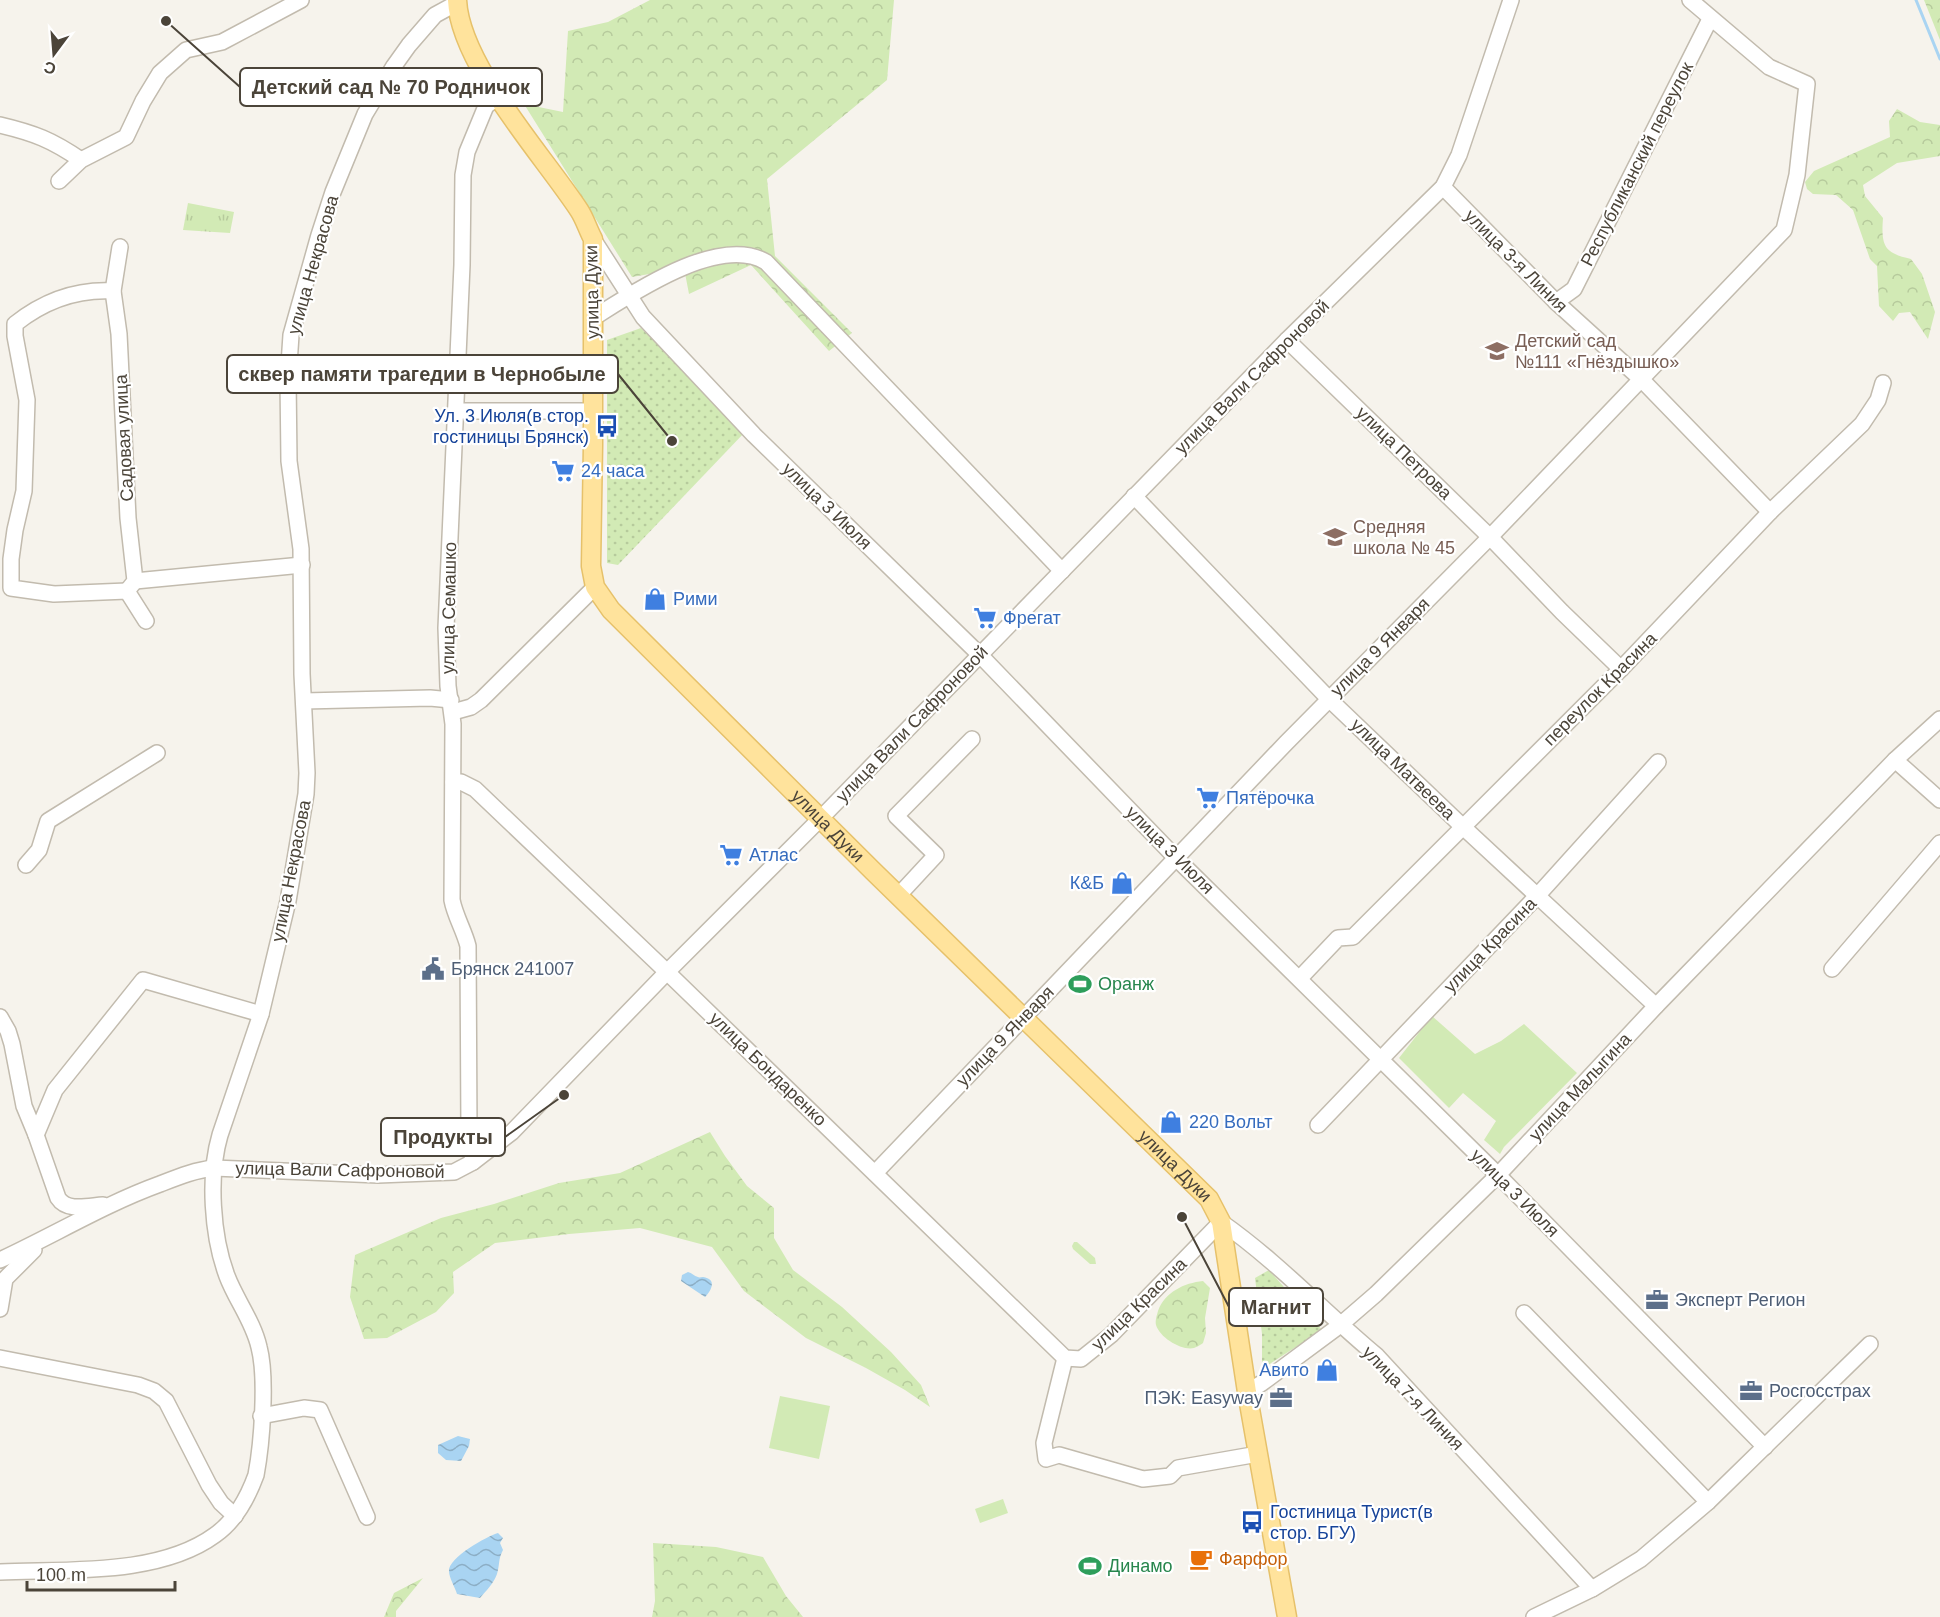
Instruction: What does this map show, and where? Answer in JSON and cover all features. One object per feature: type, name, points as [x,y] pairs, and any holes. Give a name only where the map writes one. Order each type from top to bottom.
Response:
[{"type":"main road","name":"улица Дуки","points":[[457,1],[461,28],[480,66],[498,97],[580,212],[593,239],[591,566],[595,587],[611,610],[898,896],[1209,1199],[1221,1222],[1246,1392],[1287,1617]]},
{"type":"street","points":[[59,181],[81,159],[126,137],[160,73],[186,50],[222,42],[301,0]]},
{"type":"street","name":"улица Вали Сафроновой","points":[[44,1240],[132,1194],[195,1170],[214,1168],[378,1175],[454,1172],[473,1162],[521,1125],[667,972],[821,818],[1287,340],[1443,187],[1459,155],[1511,0]]},
{"type":"street","points":[[1690,0],[1710,19]]},
{"type":"street","name":"улица Некрасова","points":[[0,1572],[105,1567],[154,1561],[197,1546],[217,1534],[235,1516],[256,1475],[263,1368],[259,1345],[247,1314],[227,1276],[219,1247],[214,1208],[214,1168],[216,1148],[261,1014],[288,901],[304,813],[307,773],[302,674],[302,565],[289,461],[288,380],[291,335],[310,262],[337,182],[360,124],[375,96],[409,45],[435,15],[457,1]]},
{"type":"street","name":"улица 9 Января","points":[[875,1173],[1022,1017],[1329,699],[1490,537],[1784,230],[1797,175],[1807,84],[1769,67],[1710,19]]},
{"type":"street","name":"Республиканский переулок","points":[[1556,302],[1574,289],[1710,19]]},
{"type":"street","name":"улица Семашко","points":[[473,1162],[470,1132],[468,946],[452,900],[452,706],[448,686],[446,628],[462,265],[463,175],[467,152],[486,106],[498,97]]},
{"type":"street","points":[[0,125],[34,133],[60,145],[81,159]]},
{"type":"street","name":"улица 3-я Линия","points":[[1443,187],[1556,302],[1642,380],[1770,512]]},
{"type":"street","name":"улица 3 Июля","points":[[593,239],[643,317],[754,435],[980,655],[1177,859],[1498,1175],[1765,1448]]},
{"type":"street","name":"Садовая улица","points":[[120,248],[113,291],[119,334],[131,586],[146,621]]},
{"type":"street","points":[[593,318],[650,282],[716,256],[757,257],[766,262],[1062,571]]},
{"type":"street","points":[[113,291],[94,290],[61,297],[30,312],[15,324],[15,336],[27,400],[24,491],[11,559],[11,588],[54,594],[302,565]]},
{"type":"street","name":"улица Петрова","points":[[1287,340],[1490,537],[1621,669]]},
{"type":"street","name":"переулок Красина","points":[[1300,978],[1338,938],[1353,937],[1621,669],[1770,512],[1862,424],[1878,400],[1883,383]]},
{"type":"street","points":[[455,411],[593,411]]},
{"type":"street","name":"улица Матвеева","points":[[1134,496],[1329,699],[1656,1006]]},
{"type":"street","points":[[304,701],[430,698],[452,706],[471,707],[481,700],[595,587]]},
{"type":"street","name":"улица Малыгина","points":[[1246,1392],[1262,1383],[1340,1326],[1376,1294],[1498,1175],[1656,1006],[1895,760],[1940,719]]},
{"type":"street","points":[[898,896],[936,855],[896,816],[972,739]]},
{"type":"street","points":[[26,865],[39,850],[48,820],[157,753]]},
{"type":"street","points":[[1895,760],[1940,801]]},
{"type":"street","name":"улица Красина","points":[[1318,1125],[1538,895],[1658,762]]},
{"type":"street","name":"улица Бондаренко","points":[[453,782],[461,782],[476,789],[875,1173],[1073,1359]]},
{"type":"street","points":[[1832,969],[1940,843]]},
{"type":"street","points":[[36,1135],[55,1090],[143,980],[261,1014]]},
{"type":"street","points":[[0,1017],[10,1037],[24,1106],[61,1203],[72,1207],[109,1205]]},
{"type":"street","name":"улица Красина","points":[[1073,1359],[1111,1335],[1221,1222]]},
{"type":"street","name":"улица 7-я Линия","points":[[1221,1222],[1253,1244],[1281,1268],[1340,1326],[1377,1356],[1592,1589]]},
{"type":"street","points":[[0,1260],[44,1240]]},
{"type":"street","points":[[0,1309],[5,1279],[44,1240]]},
{"type":"street","points":[[1524,1314],[1708,1502]]},
{"type":"street","points":[[1534,1617],[1592,1589],[1641,1559],[1708,1502],[1870,1344]]},
{"type":"street","points":[[0,1358],[138,1385],[154,1391],[166,1401],[209,1485],[221,1503],[235,1516]]},
{"type":"street","points":[[1073,1359],[1044,1443],[1046,1459],[1059,1455],[1143,1479],[1170,1476],[1178,1468],[1258,1454]]},
{"type":"street","points":[[261,1416],[304,1408],[320,1410],[367,1517]]},
{"type":"green space","points":[[650,0],[894,0],[887,80],[767,179],[775,256],[852,333],[829,351],[751,265],[689,294],[684,268],[632,277],[524,104],[563,112],[568,31],[608,22]]},
{"type":"green space","points":[[1924,0],[1940,0],[1940,40]]},
{"type":"green space","points":[[1897,109],[1920,122],[1940,125],[1940,156],[1897,163],[1863,185],[1865,196],[1883,218],[1886,247],[1895,254],[1911,259],[1922,274],[1935,312],[1928,339],[1910,312],[1899,313],[1893,321],[1879,306],[1877,266],[1870,259],[1853,210],[1836,195],[1813,194],[1807,189],[1805,182],[1814,171],[1890,137],[1889,121]]},
{"type":"green space","points":[[188,203],[234,212],[230,233],[183,230]]},
{"type":"green space","points":[[641,328],[745,432],[618,565],[607,563],[607,340]]},
{"type":"green space","points":[[1432,1016],[1475,1054],[1501,1041],[1524,1024],[1577,1073],[1504,1147],[1500,1154],[1484,1140],[1496,1121],[1463,1093],[1449,1108],[1399,1058]]},
{"type":"green space","points":[[710,1132],[747,1186],[774,1208],[774,1238],[793,1270],[842,1307],[891,1352],[921,1385],[930,1407],[866,1368],[806,1338],[744,1291],[712,1247],[640,1228],[495,1243],[453,1272],[454,1293],[436,1312],[387,1338],[364,1339],[350,1297],[355,1255],[441,1218],[559,1183],[620,1173]]},
{"type":"green space","points":[[1074,1242],[1077,1242],[1095,1258],[1096,1264],[1090,1264],[1073,1249]]},
{"type":"green space","points":[[1269,1270],[1322,1330],[1262,1369],[1262,1334],[1255,1278]]},
{"type":"green space","points":[[1203,1281],[1210,1288],[1205,1318],[1206,1333],[1203,1343],[1194,1348],[1184,1348],[1167,1339],[1158,1330],[1156,1318],[1161,1304],[1170,1294],[1189,1284]]},
{"type":"green space","points":[[780,1396],[830,1406],[819,1459],[769,1448]]},
{"type":"green space","points":[[1003,1499],[1008,1513],[980,1523],[975,1509]]},
{"type":"green space","points":[[653,1543],[716,1547],[763,1557],[786,1596],[803,1617],[652,1617],[655,1601]]},
{"type":"green space","points":[[423,1578],[396,1611],[396,1617],[384,1617],[394,1593]]},
{"type":"water","points":[[688,1272],[712,1282],[710,1291],[705,1297],[681,1281],[682,1275]]},
{"type":"water","points":[[458,1436],[470,1439],[469,1446],[461,1461],[446,1460],[438,1453],[438,1445]]},
{"type":"water","points":[[498,1533],[503,1538],[500,1543],[503,1550],[492,1584],[480,1598],[457,1594],[449,1574],[450,1566],[469,1548]]},
{"type":"waterway","points":[[1916,0],[1940,59]]},
{"type":"place","name":"Детский сад № 70 Родничок","points":[[166,21]]},
{"type":"place","name":"Детский сад №111 «Гнёздышко»","points":[[1497,351]]},
{"type":"place","name":"Ул. 3 Июля(в стор. гостиницы Брянск)","points":[[607,426]]},
{"type":"place","name":"сквер памяти трагедии в Чернобыле","points":[[672,441]]},
{"type":"place","name":"24 часа","points":[[563,471]]},
{"type":"place","name":"Средняя школа № 45","points":[[1335,537]]},
{"type":"place","name":"Рими","points":[[655,599]]},
{"type":"place","name":"Фрегат","points":[[985,618]]},
{"type":"place","name":"Пятёрочка","points":[[1208,798]]},
{"type":"place","name":"Атлас","points":[[731,855]]},
{"type":"place","name":"К&Б","points":[[1122,883]]},
{"type":"place","name":"Брянск 241007","points":[[433,969]]},
{"type":"place","name":"Оранж","points":[[1080,984]]},
{"type":"place","name":"Продукты","points":[[564,1095]]},
{"type":"place","name":"220 Вольт","points":[[1171,1122]]},
{"type":"place","name":"Магнит","points":[[1182,1217]]},
{"type":"place","name":"Эксперт Регион","points":[[1657,1300]]},
{"type":"place","name":"Авито","points":[[1327,1370]]},
{"type":"place","name":"Росгосстрах","points":[[1751,1391]]},
{"type":"place","name":"ПЭК: Easyway","points":[[1281,1398]]},
{"type":"place","name":"Гостиница Турист(в стор. БГУ)","points":[[1252,1522]]},
{"type":"place","name":"Фарфор","points":[[1201,1559]]},
{"type":"place","name":"Динамо","points":[[1090,1566]]}]
